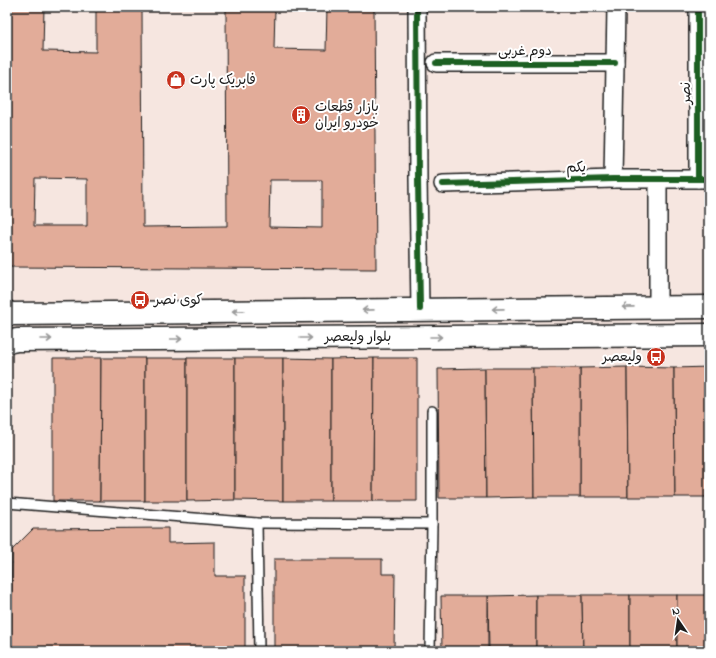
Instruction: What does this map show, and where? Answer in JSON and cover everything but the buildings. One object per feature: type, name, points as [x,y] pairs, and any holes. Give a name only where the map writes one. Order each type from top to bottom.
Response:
[{"type":"main road","name":"بلوار ولیعصر","points":[[7,312],[11,314],[709,307]]},
{"type":"main road","points":[[111,313],[105,318],[102,324],[115,339]]},
{"type":"main road","name":"بلوار ولیعصر","points":[[7,342],[16,340],[115,339],[709,335]]},
{"type":"street","points":[[417,7],[420,310]]},
{"type":"street","points":[[614,179],[616,7]]},
{"type":"street","name":"نصر","points":[[698,7],[704,60],[703,179]]},
{"type":"street","name":"دوم غربی","points":[[436,63],[615,63]]},
{"type":"street","name":"یکم","points":[[443,184],[614,179],[703,179]]},
{"type":"street","points":[[658,179],[658,307]]},
{"type":"lane","points":[[430,651],[432,412]]},
{"type":"lane","points":[[7,503],[257,523],[432,524]]},
{"type":"lane","points":[[257,523],[259,651]]},
{"type":"cycle path","points":[[417,7],[420,309]]},
{"type":"cycle path","points":[[698,7],[698,179]]},
{"type":"cycle path","points":[[436,63],[615,63]]},
{"type":"cycle path","points":[[443,184],[613,179],[709,179]]},
{"type":"place","name":"فابریک پارت","points":[[176,80]]},
{"type":"place","name":"بازار قطعات خودرو ایران","points":[[301,115]]},
{"type":"place","name":"کوی نصر","points":[[140,300]]},
{"type":"place","name":"ولیعصر","points":[[656,357]]}]
